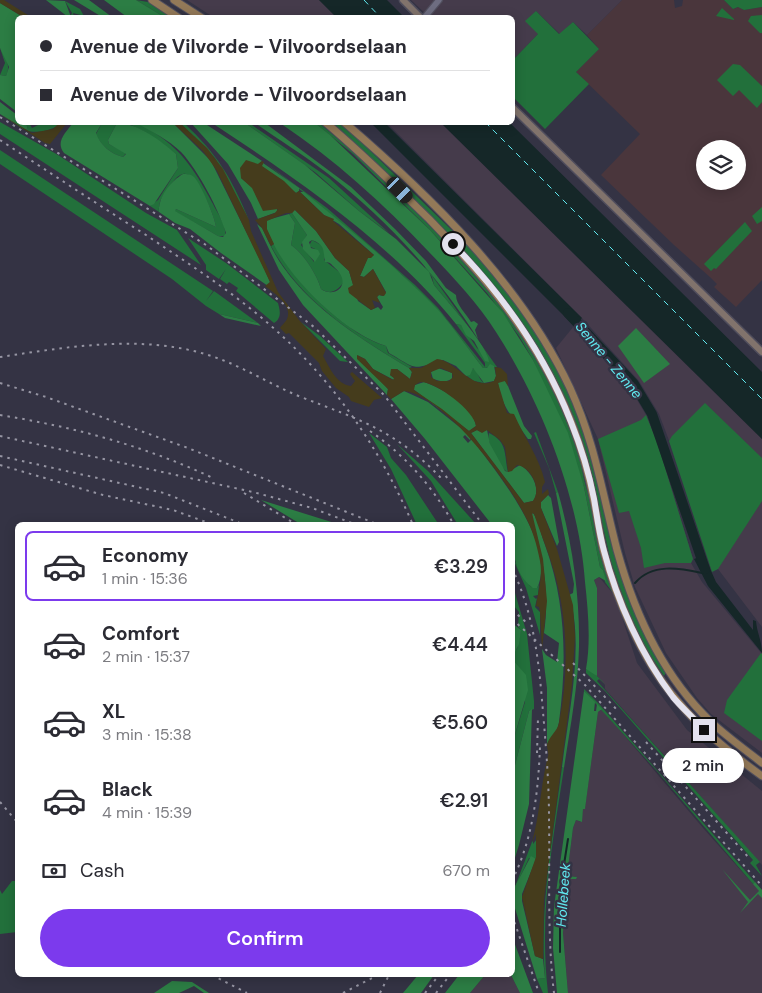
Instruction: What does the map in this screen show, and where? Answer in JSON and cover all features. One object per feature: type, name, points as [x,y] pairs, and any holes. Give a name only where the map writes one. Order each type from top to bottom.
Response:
[{"type":"main road","points":[[152,0],[175,15]]},
{"type":"main road","points":[[174,0],[197,15]]},
{"type":"main road","points":[[402,0],[420,15]]},
{"type":"main road","points":[[515,110],[762,352]]},
{"type":"main road","points":[[328,125],[378,169],[462,253],[496,292],[520,324],[550,376],[571,422],[590,482],[598,527],[610,571],[641,644],[674,698],[716,741],[762,776]]},
{"type":"main road","points":[[347,125],[404,177],[480,255],[513,294],[536,327],[564,375],[588,432],[603,484],[622,570],[654,645],[675,680],[699,710],[720,730],[762,762]]},
{"type":"street","points":[[426,15],[439,0]]},
{"type":"shaded area","points":[[187,0],[319,0],[334,15],[210,15]]},
{"type":"shaded area","points":[[319,0],[387,0],[402,15],[334,15]]},
{"type":"shaded area","points":[[411,0],[622,0],[587,35],[573,22],[560,34],[536,11],[538,34],[515,58],[515,15],[427,15]]},
{"type":"shaded area","points":[[622,0],[674,0],[675,8],[682,6],[683,0],[724,0],[733,9],[739,7],[744,10],[762,7],[762,280],[736,307],[714,287],[717,284],[711,278],[601,175],[640,134],[576,72],[599,49],[587,35]]},
{"type":"shaded area","points":[[373,125],[387,125],[582,318],[574,326]]},
{"type":"shaded area","points":[[389,125],[443,125],[762,439],[762,627],[718,569],[659,414],[639,381],[582,318]]},
{"type":"shaded area","points":[[443,125],[512,125],[762,372],[762,439]]},
{"type":"shaded area","points":[[574,326],[630,388],[646,415],[658,445],[693,559],[691,563],[702,582],[762,654],[762,753],[711,714],[697,698],[666,653],[635,587],[598,439],[556,348]]},
{"type":"shaded area","points":[[704,555],[716,582],[753,630],[753,620],[756,621],[762,653],[708,586],[694,559]]},
{"type":"shaded area","points":[[599,577],[615,596],[637,663],[687,730],[762,791],[762,865],[605,689],[605,685],[597,676],[597,588],[594,580]]},
{"type":"shaded area","points":[[602,709],[703,828],[753,884],[755,882],[762,890],[762,993],[568,993],[563,933],[564,894],[567,879],[576,879],[576,877],[567,876],[573,828],[576,820],[581,822],[583,809],[585,808],[598,712]]},
{"type":"shaded area","points":[[483,977],[512,977],[520,993],[470,993]]},
{"type":"green space","points":[[46,0],[65,1],[70,15],[65,15]]},
{"type":"green space","points":[[74,0],[89,0],[109,15],[99,15]]},
{"type":"green space","points":[[104,0],[136,0],[161,15],[124,15]]},
{"type":"green space","points":[[136,0],[148,2],[169,15],[161,15]]},
{"type":"green space","points":[[724,0],[762,0],[762,7],[744,10],[738,7],[733,9]]},
{"type":"green space","points":[[65,1],[80,9],[83,15],[73,13],[74,15],[71,15],[72,13]]},
{"type":"green space","points":[[0,3],[20,15],[15,15],[15,110],[0,99],[0,75],[6,76],[9,67],[0,48]]},
{"type":"green space","points":[[722,8],[734,19],[734,20],[716,16]]},
{"type":"green space","points":[[536,11],[559,34],[573,22],[599,49],[576,72],[589,84],[545,129],[515,99],[515,58],[538,34],[525,21]]},
{"type":"green space","points":[[762,15],[762,33],[760,33],[748,21],[751,16]]},
{"type":"green space","points":[[0,48],[7,61],[6,76],[0,75],[5,63]]},
{"type":"green space","points":[[733,64],[740,65],[762,86],[762,102],[757,108],[739,90],[733,96],[717,80]]},
{"type":"green space","points":[[0,102],[15,113],[15,124],[0,114]]},
{"type":"green space","points":[[0,122],[58,155],[146,213],[177,230],[201,265],[0,134]]},
{"type":"green space","points":[[17,125],[27,125],[28,130]]},
{"type":"green space","points":[[27,125],[30,125],[32,128],[38,125],[58,125],[46,131],[25,130],[28,130]]},
{"type":"green space","points":[[72,125],[101,125],[96,133],[100,141],[110,151],[123,157],[126,154],[109,144],[108,140],[116,125],[133,126],[156,138],[176,154],[178,168],[154,204],[150,206],[64,153],[61,141]]},
{"type":"green space","points":[[101,125],[116,125],[108,140],[109,144],[126,153],[123,157],[114,154],[100,142],[96,134]]},
{"type":"green space","points":[[131,125],[140,125],[148,129],[174,148],[189,164],[223,223],[225,236],[218,236],[174,211],[176,209],[216,227],[204,195],[194,179],[188,175],[183,174],[173,182],[161,199],[159,212],[150,206],[158,200],[178,168],[176,154],[145,132]]},
{"type":"green space","points":[[140,125],[175,125],[211,161],[264,268],[270,282],[268,286],[190,229],[175,223],[159,212],[163,195],[170,185],[183,174],[190,175],[194,177],[204,193],[216,227],[176,209],[175,211],[218,236],[223,237],[226,233],[207,191],[188,160],[181,152],[160,136]]},
{"type":"green space","points":[[182,125],[186,125],[196,135],[223,167],[249,220],[215,158]]},
{"type":"green space","points":[[193,125],[207,125],[262,161],[241,178],[277,208],[277,212],[258,219],[251,203],[228,164]]},
{"type":"green space","points":[[215,125],[248,125],[305,165],[359,211],[396,239],[429,272],[434,285],[466,323],[482,346],[489,362],[485,361],[474,341],[466,335],[461,325],[456,324],[403,267],[342,214]]},
{"type":"green space","points":[[248,125],[252,125],[329,178],[389,233],[359,211],[316,173]]},
{"type":"green space","points":[[258,125],[268,125],[351,187],[395,229],[426,261],[446,288],[456,295],[459,306],[471,322],[474,321],[478,324],[475,330],[478,339],[446,293],[391,229],[349,191],[309,160]]},
{"type":"green space","points":[[283,125],[318,125],[430,230],[503,313],[533,360],[568,433],[584,487],[600,567],[603,570],[606,581],[599,577],[594,580],[597,588],[597,676],[586,669],[589,637],[588,614],[581,550],[575,517],[556,452],[543,420],[513,360],[489,321],[446,270],[411,233],[339,167]]},
{"type":"green space","points":[[317,125],[321,125],[360,158],[443,239],[477,276],[509,316],[537,359],[574,439],[615,596],[605,582],[603,570],[600,567],[584,487],[533,360],[519,336],[487,293],[430,230],[353,154]]},
{"type":"green space","points":[[331,125],[342,125],[354,135],[469,247],[494,274],[539,335],[568,391],[585,431],[613,544],[666,672],[664,676],[648,652],[628,611],[611,562],[596,496],[552,374],[533,339],[503,296],[465,252],[410,196]]},
{"type":"green space","points":[[0,150],[213,291],[206,301],[214,291],[258,323],[219,314],[206,306],[172,279],[0,164]]},
{"type":"green space","points":[[264,162],[327,208],[415,285],[438,308],[485,367],[485,363],[456,324],[461,325],[477,348],[487,355],[460,316],[434,285],[426,267],[497,367],[483,368],[446,319],[402,275],[307,195]]},
{"type":"green space","points":[[263,163],[299,188],[299,191],[296,193],[261,166]]},
{"type":"green space","points":[[300,192],[304,192],[356,235],[423,295],[445,318],[483,368],[487,368],[490,364],[494,366],[496,376],[494,381],[484,383],[473,368],[470,375],[466,376],[456,366],[443,360],[419,367],[410,365],[389,353],[386,346],[354,330],[322,305],[294,275],[283,260],[268,233],[266,227],[267,220],[289,214],[295,223],[291,245],[309,265],[321,289],[326,292],[336,291],[342,284],[342,279],[332,265],[325,262],[323,249],[320,244],[312,240],[309,242],[311,248],[318,250],[320,254],[315,262],[303,249],[302,242],[307,235],[292,213],[294,209],[316,231],[335,258],[349,271],[358,301],[371,310],[378,307],[381,310],[383,307],[377,297],[379,295],[383,296],[386,292],[373,269],[364,277],[360,276],[368,257],[374,255],[339,224],[324,215]]},
{"type":"green space","points":[[762,207],[762,221],[757,224],[752,216]]},
{"type":"green space","points":[[292,213],[307,235],[301,245],[314,262],[315,249],[309,246],[312,240],[321,245],[326,254],[324,260],[343,275],[343,283],[336,290],[327,292],[321,289],[309,265],[291,245],[295,223],[289,214]]},
{"type":"green space","points":[[745,222],[752,231],[716,269],[714,268],[711,271],[704,264]]},
{"type":"green space","points":[[257,224],[262,228],[284,268],[296,284],[341,324],[409,368],[412,372],[410,379],[397,369],[390,375],[394,380],[373,369],[365,359],[357,355],[388,389],[387,395],[303,305],[279,270]]},
{"type":"green space","points":[[188,238],[226,263],[278,303],[280,314],[277,321],[274,323],[236,291],[238,288],[220,279],[226,269],[219,279],[206,270],[206,265]]},
{"type":"green space","points":[[274,244],[294,274],[322,304],[354,330],[370,340],[386,346],[388,353],[412,367],[409,368],[370,344],[331,316],[314,301],[283,266],[271,246]]},
{"type":"green space","points":[[219,314],[258,323],[261,326],[225,318]]},
{"type":"green space","points":[[301,322],[320,336],[348,362],[340,361]]},
{"type":"green space","points":[[636,328],[670,364],[644,383],[618,346]]},
{"type":"green space","points":[[438,368],[452,373],[452,379],[444,382],[433,379],[431,372]]},
{"type":"green space","points":[[473,368],[484,383],[474,381],[466,376]]},
{"type":"green space","points":[[499,381],[505,381],[508,386],[524,426],[532,436],[531,439],[528,439],[505,406],[500,392]]},
{"type":"green space","points":[[424,382],[456,399],[469,412],[476,426],[469,431],[413,389],[415,385]]},
{"type":"green space","points":[[404,391],[428,402],[467,433],[471,438],[470,440],[465,435],[463,437],[468,443],[472,439],[509,489],[532,531],[539,551],[541,571],[537,588],[533,588],[526,582],[517,567],[515,559],[515,522],[490,522],[391,399]]},
{"type":"green space","points":[[705,403],[762,458],[762,501],[718,569],[712,572],[669,441]]},
{"type":"green space","points":[[646,415],[658,445],[693,559],[691,563],[665,563],[644,568],[641,548],[629,511],[619,513],[598,439],[641,420]]},
{"type":"green space","points":[[477,430],[481,432],[487,430],[490,444],[505,471],[508,472],[520,465],[528,471],[536,486],[533,501],[524,503],[471,433]]},
{"type":"green space","points":[[536,432],[558,492],[556,493],[549,468],[534,433]]},
{"type":"green space","points":[[369,433],[387,447],[391,458],[406,475],[437,522],[416,522],[391,469]]},
{"type":"green space","points":[[489,433],[499,440],[502,445],[508,472],[504,470],[494,454],[489,442]]},
{"type":"green space","points":[[397,444],[428,471],[474,522],[456,522],[431,481]]},
{"type":"green space","points":[[558,492],[574,568],[579,627],[577,677],[564,768],[562,767],[574,680],[576,636],[574,615],[569,595],[573,593],[574,584],[556,493]]},
{"type":"green space","points":[[548,495],[551,498],[559,542],[557,546],[541,508],[541,502]]},
{"type":"green space","points":[[261,500],[331,522],[297,522]]},
{"type":"green space","points":[[533,513],[552,567],[561,610],[563,632],[563,677],[559,722],[557,730],[547,744],[547,688],[542,649],[546,655],[557,662],[559,643],[544,633],[546,589],[542,559],[531,515]]},
{"type":"green space","points":[[515,562],[530,586],[537,588],[539,584],[538,595],[533,596],[537,598],[535,607],[540,612],[540,635],[526,588]]},
{"type":"green space","points":[[515,593],[527,634],[534,709],[529,711],[515,765],[515,734],[525,702],[524,674],[515,663],[515,650],[521,630],[518,627],[519,612],[515,607]]},
{"type":"green space","points":[[515,625],[521,630],[519,644],[515,652]]},
{"type":"green space","points":[[761,653],[762,741],[724,713],[727,700]]},
{"type":"green space","points":[[515,662],[526,675],[528,690],[515,734]]},
{"type":"green space","points":[[586,669],[592,671],[606,685],[599,679],[597,681],[760,862],[756,865],[762,876],[750,863],[753,860],[605,691],[586,673]]},
{"type":"green space","points":[[584,689],[600,705],[755,882],[753,884],[656,770]]},
{"type":"green space","points":[[584,691],[595,702],[594,711],[596,711],[597,704],[602,709],[598,712],[582,822],[576,820],[573,828],[567,876],[577,877],[576,879],[567,879],[563,933],[568,993],[557,993],[553,948],[554,907]]},
{"type":"green space","points":[[532,709],[529,804],[515,858],[515,765],[529,711]]},
{"type":"green space","points":[[562,767],[564,768],[551,852],[546,907],[545,935],[548,993],[543,993],[537,979],[545,978],[544,925],[545,898]]},
{"type":"green space","points":[[537,839],[536,859],[529,858],[515,888],[533,841],[533,844]]},
{"type":"green space","points":[[531,856],[536,859],[522,894],[522,901],[535,956],[543,959],[545,978],[537,979],[515,908],[515,886]]},
{"type":"green space","points":[[722,869],[750,900],[759,891],[753,884],[755,882],[762,890],[762,898],[758,894],[740,913],[748,902]]},
{"type":"green space","points":[[12,881],[15,881],[15,932],[0,934],[0,890],[2,894]]},
{"type":"green space","points":[[515,944],[533,993],[520,993],[512,977],[515,977]]},
{"type":"green space","points":[[416,977],[433,977],[421,993],[403,993]]},
{"type":"green space","points":[[457,977],[483,977],[470,993],[445,993]]},
{"type":"green space","points":[[172,981],[192,982],[209,993],[204,993],[194,986],[179,993],[154,993]]},
{"type":"sand","points":[[0,0],[4,0],[28,15],[20,15],[0,3]]},
{"type":"sand","points":[[17,125],[32,133],[53,129],[57,125],[65,125],[50,144],[45,143]]},
{"type":"sand","points":[[175,125],[182,125],[207,148],[223,169],[249,220],[251,231],[278,292],[299,320],[326,349],[323,356],[337,379],[351,386],[355,381],[350,374],[352,372],[382,398],[374,400],[369,407],[351,401],[349,397],[336,388],[322,371],[319,363],[289,333],[286,334],[280,328],[287,319],[288,314],[285,304],[265,286],[270,282],[217,171],[203,151]]},
{"type":"sand","points":[[246,160],[258,164],[262,161],[264,162],[262,166],[284,181],[296,193],[299,191],[324,215],[334,219],[333,221],[374,255],[368,258],[360,276],[364,277],[373,269],[386,293],[384,296],[379,295],[377,297],[380,303],[372,300],[375,308],[371,310],[349,293],[348,288],[353,285],[349,271],[335,258],[316,231],[295,210],[292,213],[286,213],[267,221],[267,229],[274,244],[271,246],[262,228],[255,220],[275,213],[278,209],[263,211],[252,188],[241,178],[240,168]]},
{"type":"sand","points":[[357,355],[365,359],[373,369],[393,380],[394,378],[390,375],[391,369],[397,369],[410,379],[412,372],[409,368],[421,368],[437,359],[451,365],[472,379],[486,383],[494,381],[496,376],[495,367],[501,368],[507,374],[508,386],[505,381],[498,383],[507,413],[514,414],[539,464],[545,482],[542,487],[542,494],[548,489],[549,494],[541,502],[541,508],[557,549],[573,605],[575,636],[572,684],[544,899],[543,959],[535,956],[522,897],[536,857],[536,834],[532,842],[548,755],[547,745],[559,723],[564,689],[566,655],[564,620],[553,568],[534,514],[532,513],[543,559],[547,601],[542,649],[540,612],[539,607],[536,606],[541,566],[532,531],[516,499],[473,441],[437,407],[420,396],[404,391],[391,399],[387,395],[388,389],[357,359]],"holes":[[[441,368],[452,373],[453,377],[449,381],[437,381],[431,377],[431,372]],[[420,382],[427,383],[453,398],[469,413],[476,426],[469,431],[442,409],[414,390],[415,385]],[[477,430],[482,433],[487,430],[500,440],[505,447],[508,472],[512,471],[517,465],[527,470],[534,479],[536,491],[533,501],[524,503],[471,433]]]},
{"type":"waterway","name":"Senne - Zenne","points":[[568,313],[634,384],[652,414],[705,569]]},
{"type":"waterway","points":[[635,583],[649,572],[658,570],[675,569],[702,573]]},
{"type":"waterway","name":"Hollebeek","points":[[560,952],[560,890],[568,839]]},
{"type":"ferry route","points":[[364,0],[378,15]]},
{"type":"ferry route","points":[[488,125],[762,399]]},
{"type":"railway","points":[[0,117],[206,245],[314,327],[384,395],[481,522]]},
{"type":"railway","points":[[0,140],[198,270],[232,294],[280,334],[321,376],[357,422],[387,472],[412,522]]},
{"type":"railway","points":[[0,357],[104,344],[157,345],[208,355],[232,364],[289,392],[376,428],[408,448],[441,478]]},
{"type":"railway","points":[[0,383],[46,397],[188,448],[372,522]]},
{"type":"railway","points":[[0,415],[55,425],[109,439],[161,456],[213,478]]},
{"type":"railway","points":[[370,431],[418,473],[452,522]]},
{"type":"railway","points":[[0,436],[253,492],[312,508],[349,522]]},
{"type":"railway","points":[[0,456],[164,493],[237,522]]},
{"type":"railway","points":[[0,465],[103,495],[173,510],[206,522]]},
{"type":"railway","points":[[244,493],[292,522]]},
{"type":"railway","points":[[515,575],[526,603],[534,638],[541,693],[548,792],[550,927],[554,993]]},
{"type":"railway","points":[[515,613],[526,622]]},
{"type":"railway","points":[[515,622],[585,685],[762,886]]},
{"type":"railway","points":[[573,663],[619,712]]},
{"type":"railway","points":[[537,753],[538,718]]},
{"type":"railway","points":[[646,742],[749,858]]},
{"type":"railway","points":[[515,874],[530,832],[536,799],[540,747]]},
{"type":"railway","points":[[0,802],[15,820]]},
{"type":"railway","points":[[515,924],[539,993]]},
{"type":"railway","points":[[216,977],[247,993]]},
{"type":"railway","points":[[343,993],[374,977]]},
{"type":"railway","points":[[380,993],[388,977]]},
{"type":"railway","points":[[425,993],[437,977]]},
{"type":"railway","points":[[436,993],[448,977]]},
{"type":"route","points":[[453,244],[487,280],[506,304],[540,357],[560,395],[580,448],[590,482],[598,527],[610,571],[631,624],[659,676],[674,698],[704,730]]}]
